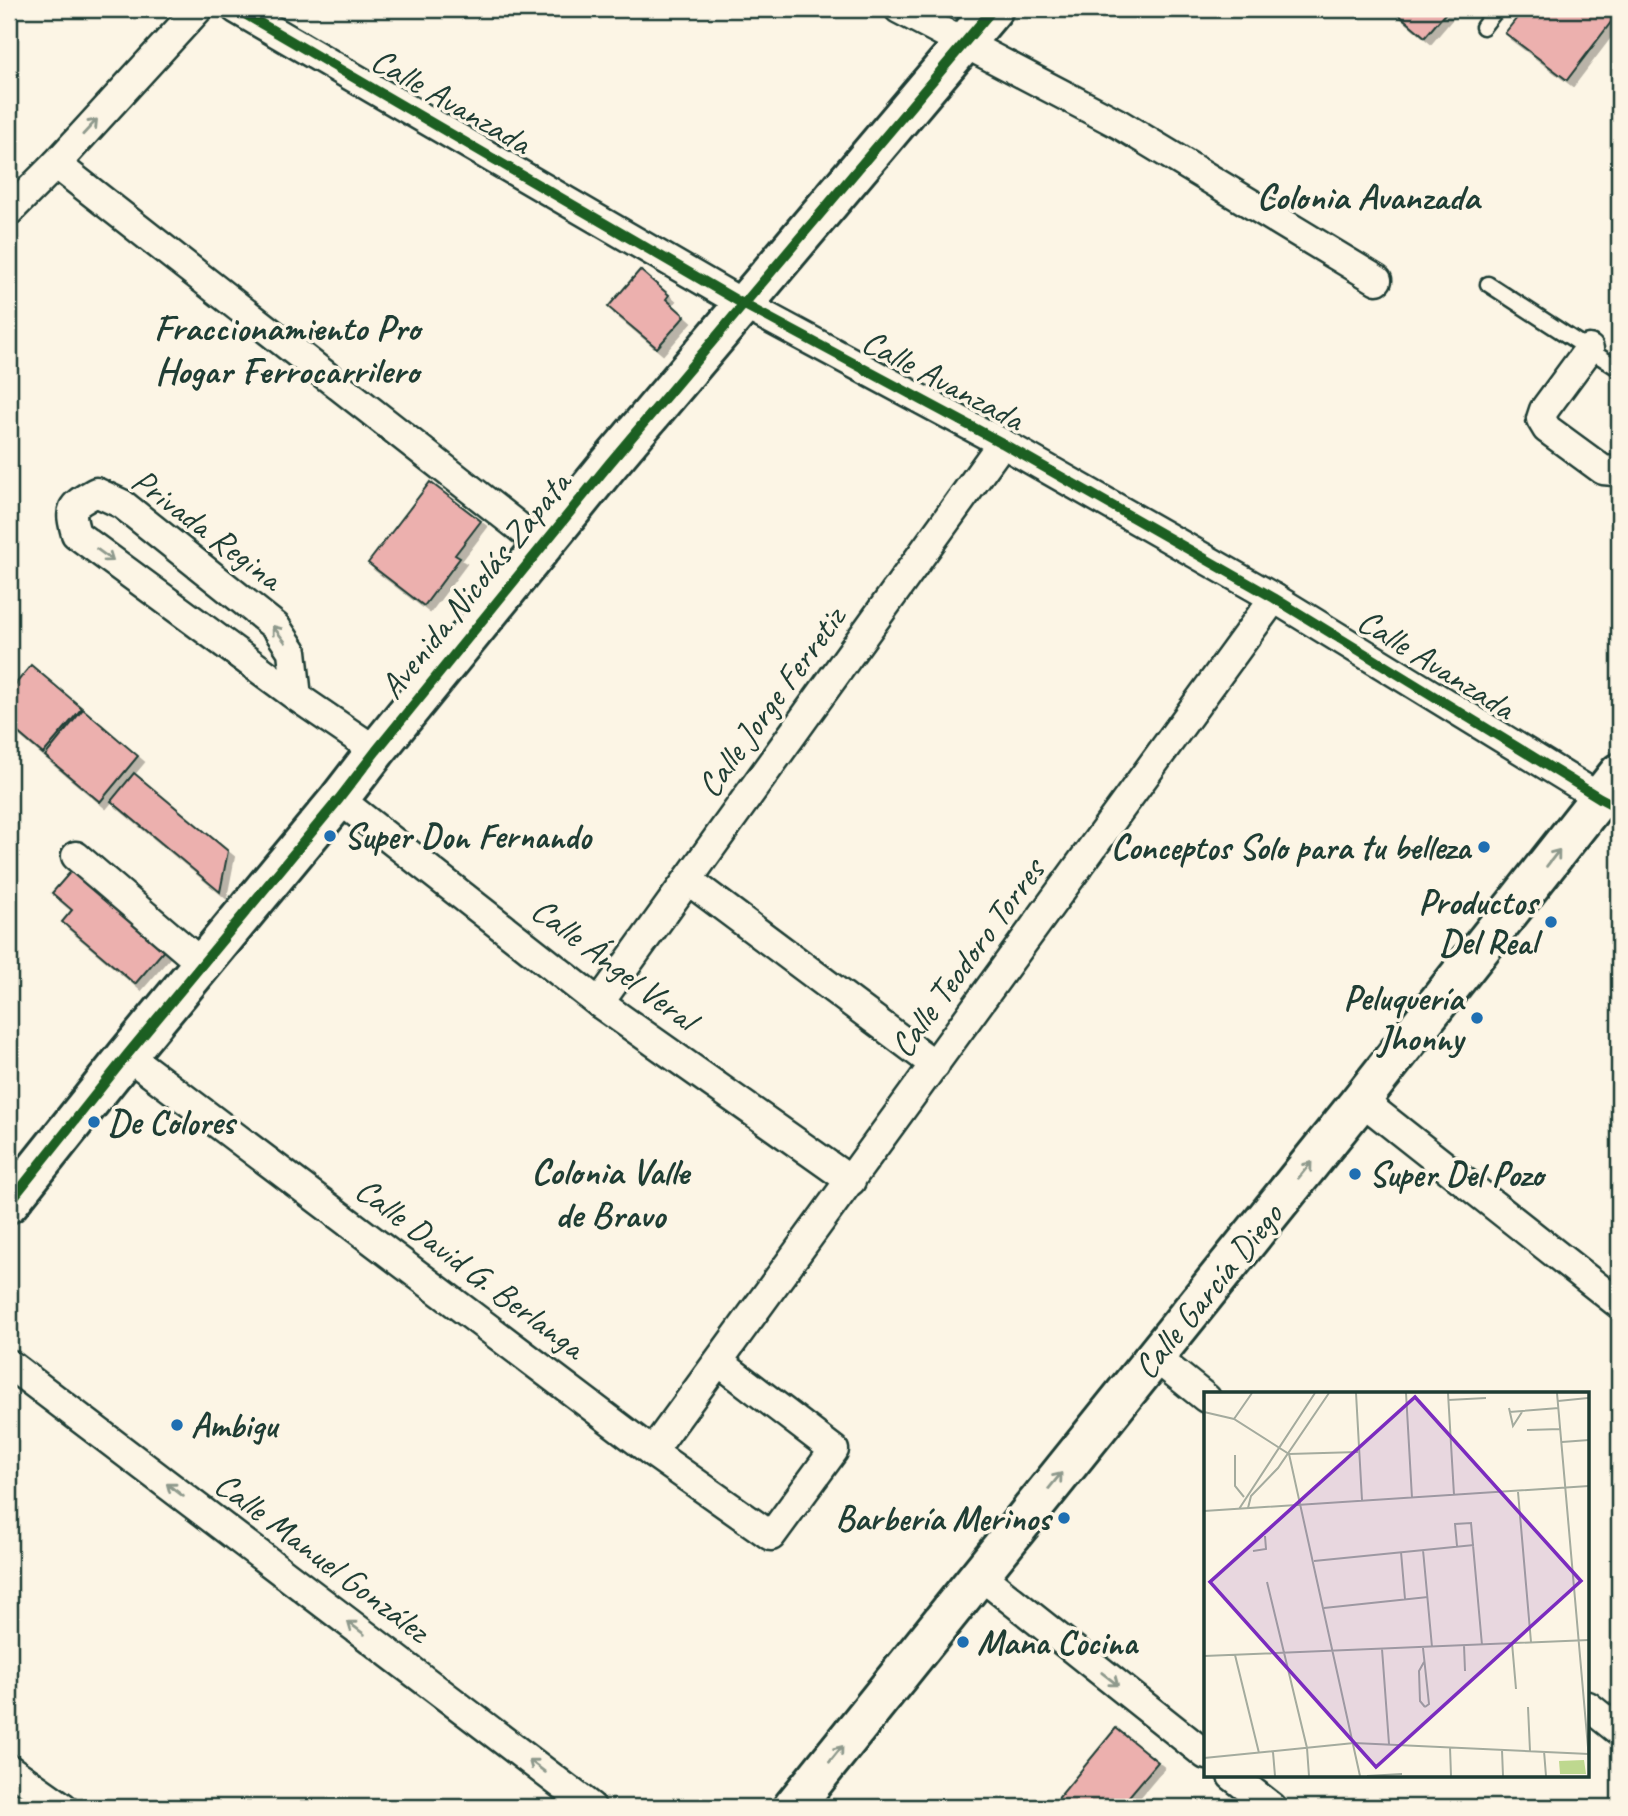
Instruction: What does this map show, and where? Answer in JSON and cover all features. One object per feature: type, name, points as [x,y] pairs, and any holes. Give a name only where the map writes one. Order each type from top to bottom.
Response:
[{"type":"street","points":[[9,211],[56,164],[198,9]]},
{"type":"street","name":"Calle Avanzada","points":[[236,9],[743,304],[1002,443],[1613,793]]},
{"type":"street","points":[[899,9],[1119,124],[1377,280]]},
{"type":"street","name":"Avenida Nicolás Zapata","points":[[9,1203],[609,464],[993,9]]},
{"type":"street","points":[[56,164],[543,546]]},
{"type":"street","points":[[1589,349],[1544,410],[1541,419],[1548,429],[1603,470],[1617,470]]},
{"type":"street","name":"Calle Jorge Ferretiz","points":[[599,1003],[1002,443]]},
{"type":"street","name":"Privada Regina","points":[[297,697],[292,651],[276,627],[122,504],[96,492],[76,503],[71,515],[76,534],[297,697],[376,751]]},
{"type":"street","name":"Calle Teodoro Torres","points":[[652,1452],[1274,598]]},
{"type":"street","name":"Calle García Diego","points":[[793,1807],[1361,1100],[1613,793]]},
{"type":"street","name":"Calle Ángel Veral","points":[[339,799],[599,1003],[851,1181]]},
{"type":"street","points":[[76,856],[202,964]]},
{"type":"street","points":[[688,880],[935,1065]]},
{"type":"street","name":"Calle David G. Berlanga","points":[[127,1055],[652,1452],[771,1536],[834,1450],[719,1362]]},
{"type":"street","points":[[1361,1100],[1616,1294]]},
{"type":"street","points":[[1155,1357],[1204,1396]]},
{"type":"street","name":"Calle Manuel González","points":[[9,1364],[591,1807]]},
{"type":"street","points":[[980,1575],[1204,1753]]},
{"type":"street","points":[[1590,1708],[1619,1731]]},
{"type":"street","points":[[9,1769],[62,1807]]},
{"type":"street","points":[[1236,1778],[1272,1807]]},
{"type":"lane","points":[[1483,27],[1497,9]]},
{"type":"lane","points":[[1488,284],[1619,369]]},
{"type":"building","points":[[1392,9],[1449,9],[1425,37]]},
{"type":"building","points":[[1524,9],[1619,9],[1619,27],[1612,21],[1567,80],[1505,33]]},
{"type":"building","points":[[640,270],[669,295],[666,299],[685,316],[657,348],[608,307]]},
{"type":"building","points":[[430,482],[481,521],[455,555],[460,558],[424,606],[368,563]]},
{"type":"building","points":[[31,665],[82,708],[43,754],[9,725],[9,692]]},
{"type":"building","points":[[83,709],[138,756],[100,802],[45,756]]},
{"type":"building","points":[[134,773],[228,851],[220,892],[111,801]]},
{"type":"building","points":[[73,869],[166,948],[135,984],[62,922],[72,910],[52,893]]},
{"type":"building","points":[[1116,1728],[1158,1762],[1120,1807],[1051,1807]]},
{"type":"cycle path","points":[[236,9],[743,304],[1002,443],[1274,598],[1619,808]]},
{"type":"cycle path","points":[[9,1203],[609,464],[993,9]]},
{"type":"place","name":"Super Don Fernando","points":[[330,836]]},
{"type":"place","name":"Conceptos Solo para tu belleza","points":[[1484,847]]},
{"type":"place","name":"Productos Del Real","points":[[1551,922]]},
{"type":"place","name":"Peluquería Jhonny","points":[[1477,1018]]},
{"type":"place","name":"De Colores","points":[[94,1122]]},
{"type":"place","name":"Super Del Pozo","points":[[1355,1174]]},
{"type":"place","name":"Ambigu","points":[[177,1425]]},
{"type":"place","name":"Barbería Merinos","points":[[1064,1518]]},
{"type":"place","name":"Mana Cocina","points":[[963,1642]]},
{"type":"district","name":"Colonia Avanzada","points":[[1368,196]]},
{"type":"district","name":"Fraccionamiento Pro Hogar Ferrocarrilero","points":[[287,348]]},
{"type":"district","name":"Colonia Valle de Bravo","points":[[610,1192]]}]
